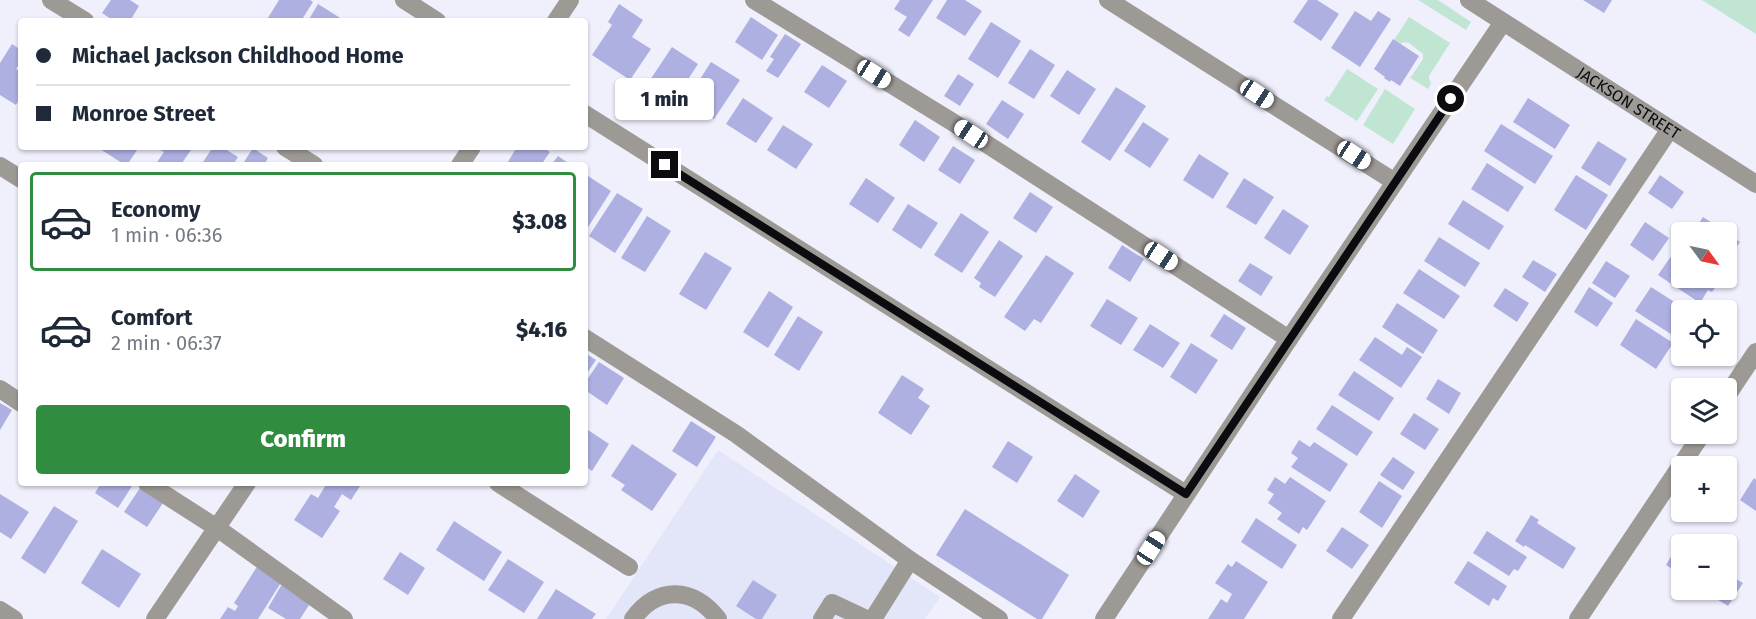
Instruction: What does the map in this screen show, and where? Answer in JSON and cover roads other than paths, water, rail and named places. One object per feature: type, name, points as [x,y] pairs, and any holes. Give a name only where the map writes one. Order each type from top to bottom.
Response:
[{"type":"street","points":[[51,0],[80,18]]},
{"type":"street","points":[[404,0],[433,18]]},
{"type":"street","points":[[558,18],[570,0]]},
{"type":"street","points":[[754,0],[954,123],[1289,339]]},
{"type":"street","points":[[1108,0],[1395,182]]},
{"type":"street","name":"JACKSON STREET","points":[[1469,0],[1756,184]]},
{"type":"street","points":[[1104,619],[1503,22]]},
{"type":"street","points":[[588,116],[1186,494]]},
{"type":"street","points":[[1341,619],[1670,129]]},
{"type":"street","points":[[290,150],[309,162]]},
{"type":"street","points":[[0,166],[18,177]]},
{"type":"street","points":[[588,340],[736,434],[910,560],[999,619]]},
{"type":"street","points":[[1737,380],[1756,352]]},
{"type":"street","points":[[0,389],[18,401]]},
{"type":"street","points":[[1578,619],[1695,444]]},
{"type":"street","points":[[152,486],[217,528],[344,619]]},
{"type":"street","points":[[155,619],[245,486]]},
{"type":"street","points":[[503,486],[629,567]]},
{"type":"street","points":[[873,619],[910,560]]},
{"type":"street","points":[[633,619],[651,601],[664,595],[677,593],[700,601],[718,619]]},
{"type":"street","points":[[822,619],[832,603],[866,619]]},
{"type":"street","points":[[0,610],[14,619]]}]
